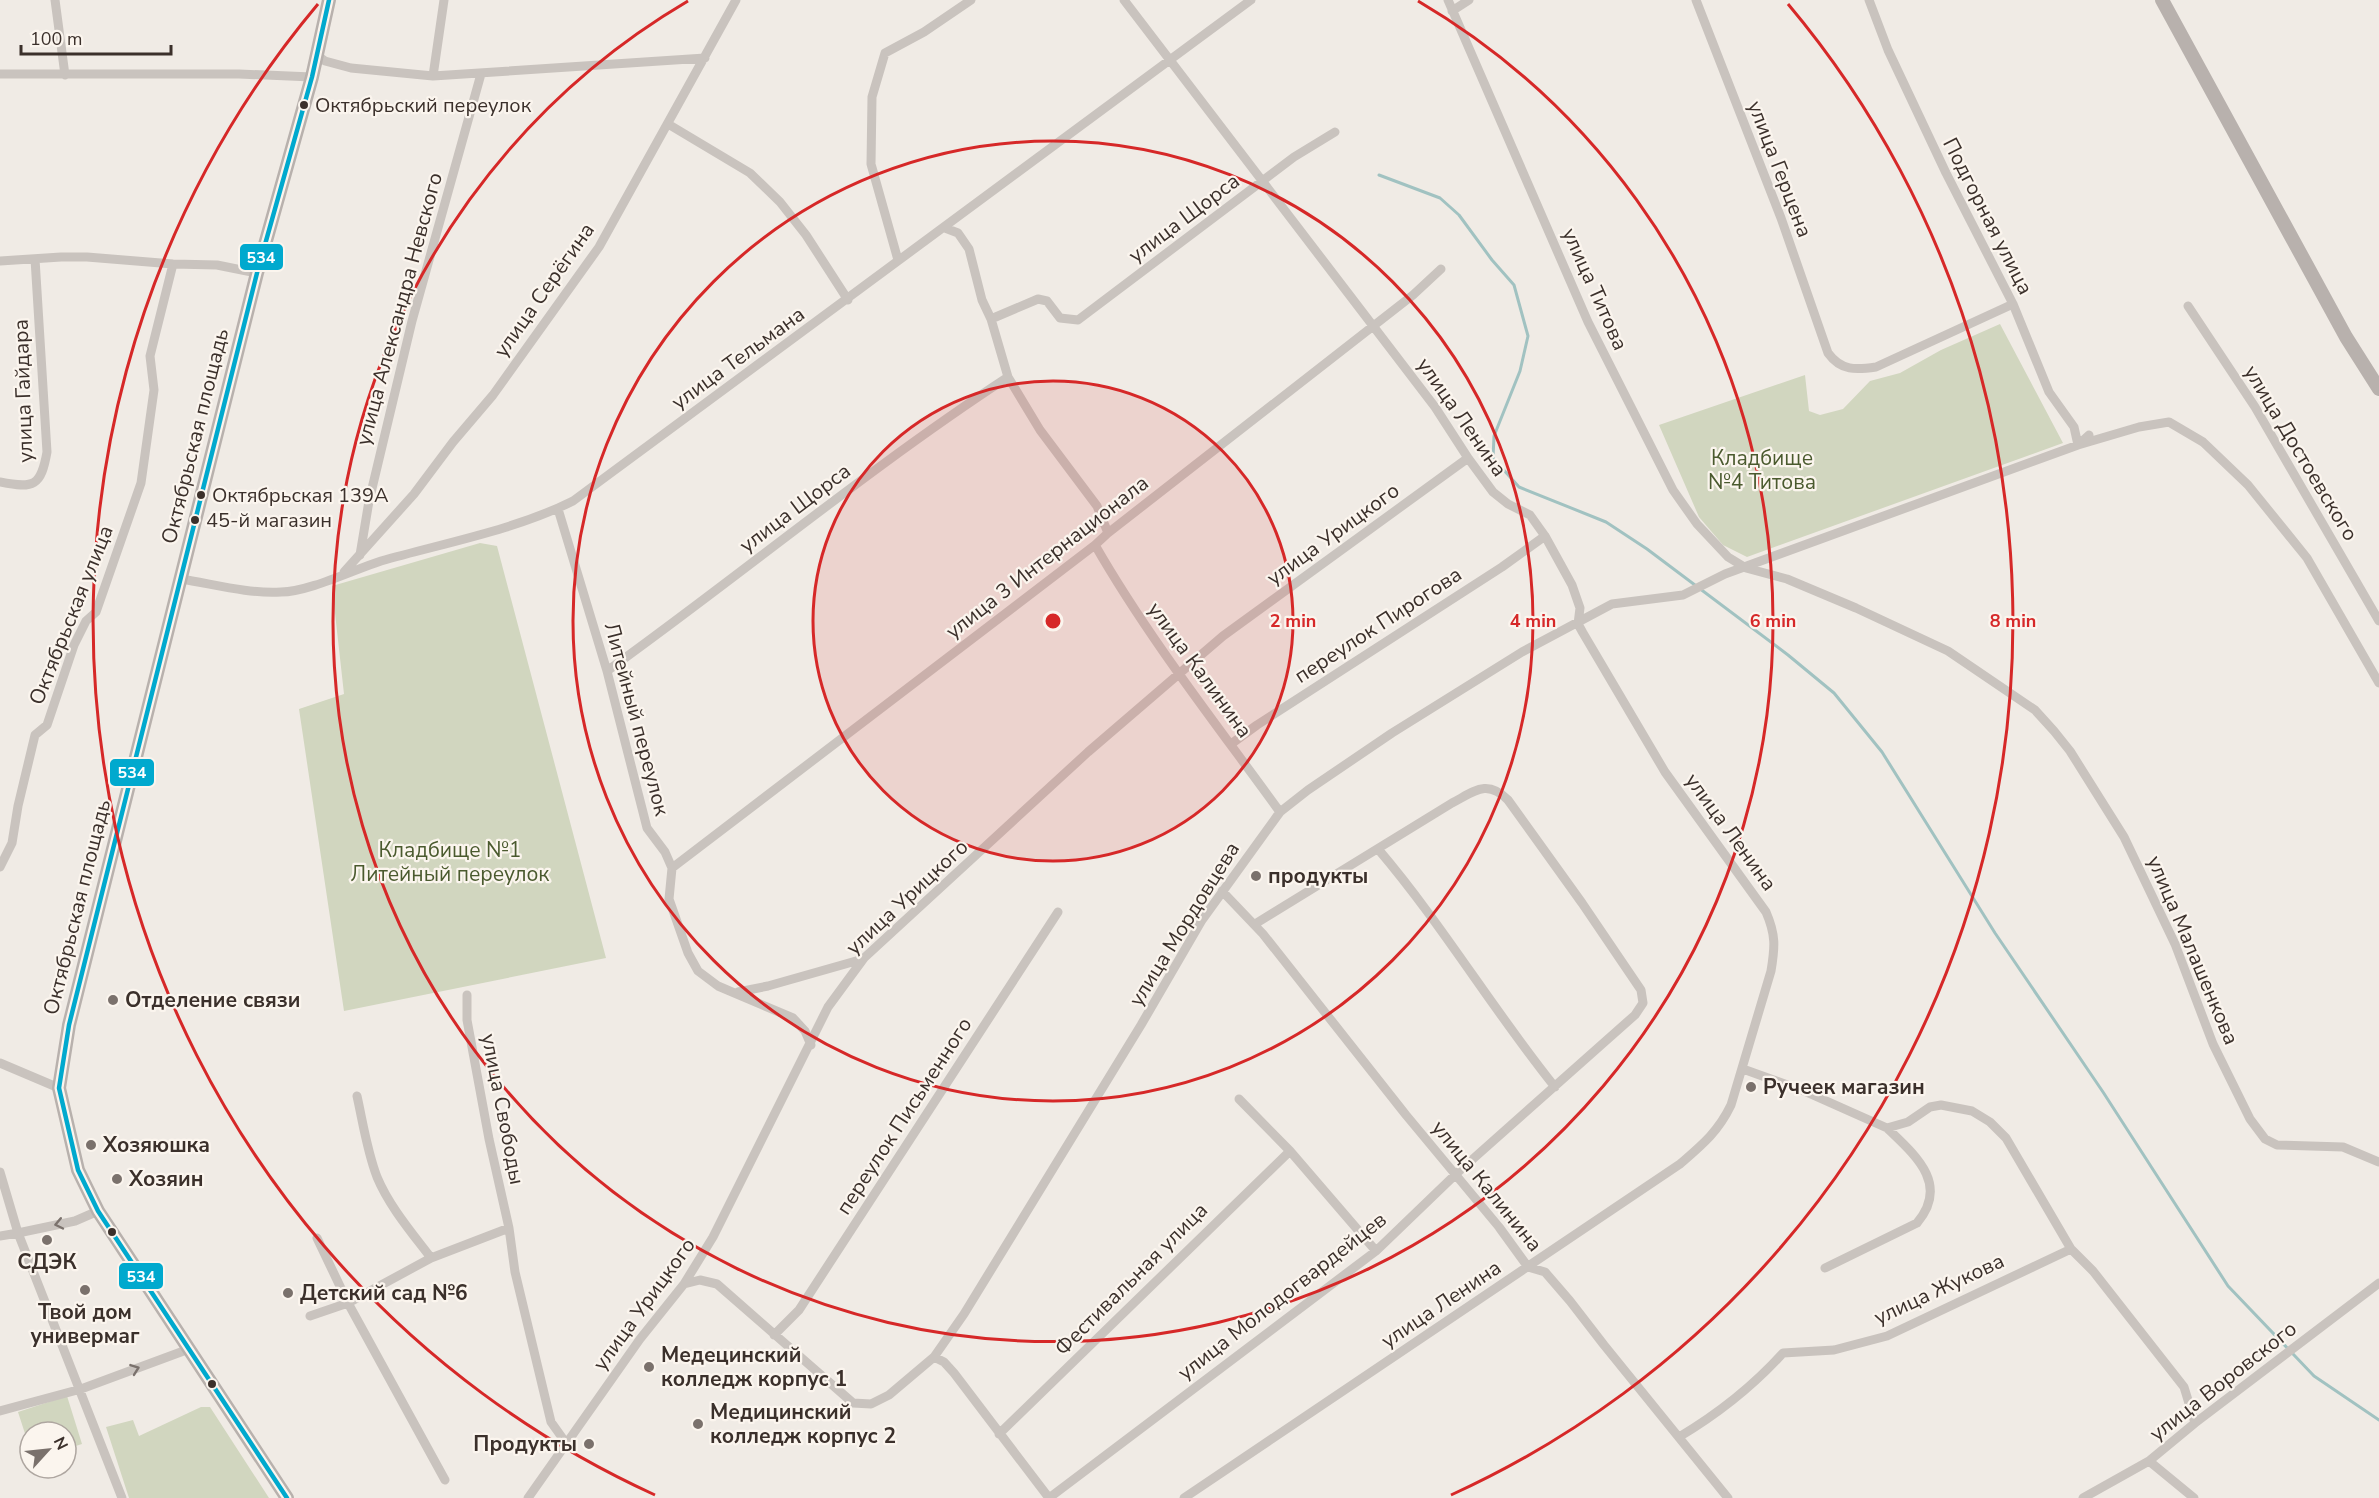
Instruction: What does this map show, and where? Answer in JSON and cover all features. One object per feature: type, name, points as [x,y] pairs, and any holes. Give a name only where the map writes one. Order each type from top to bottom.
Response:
[{"type":"main road","name":"Октябрьская площадь","points":[[287,1498],[136,1273],[98,1211],[78,1170],[59,1088],[69,1025],[257,273],[312,77],[329,0]]},
{"type":"main road","points":[[2162,0],[2346,337],[2379,389]]},
{"type":"street","points":[[56,0],[65,75]]},
{"type":"street","points":[[433,76],[444,0]]},
{"type":"street","name":"улица Серёгина","points":[[342,574],[414,494],[453,442],[493,395],[599,247],[736,0]]},
{"type":"street","points":[[898,260],[871,164],[872,97],[885,53],[924,32],[971,0]]},
{"type":"street","name":"улица Ленина","points":[[1124,0],[1435,407],[1467,458],[1493,492],[1508,504],[1530,515],[1545,536],[1572,585],[1580,608],[1578,624],[1665,772],[1766,912],[1774,929],[1775,949],[1771,971],[1743,1069],[1722,1124],[1706,1142],[1680,1164],[1185,1498]]},
{"type":"street","name":"улица Тельмана","points":[[181,579],[281,592],[298,590],[342,574],[558,509],[573,501],[1251,0]]},
{"type":"street","name":"улица Титова","points":[[1448,0],[1588,322],[1673,490],[1697,524],[1728,557],[1746,568]]},
{"type":"street","points":[[1452,11],[1469,0]]},
{"type":"street","name":"улица Герцена","points":[[1696,0],[1781,218],[1828,353],[1836,364],[1859,370],[1876,367],[2013,304]]},
{"type":"street","name":"Подгорная улица","points":[[1869,0],[1888,50],[1919,117],[2013,304],[2049,392],[2074,427],[2078,445]]},
{"type":"street","points":[[317,55],[325,61],[351,68],[433,76],[705,58]]},
{"type":"street","points":[[0,74],[239,74],[312,77]]},
{"type":"street","name":"улица Александра Невского","points":[[360,555],[369,501],[412,321],[481,74]]},
{"type":"street","points":[[668,124],[750,173],[780,202],[806,235],[848,300]]},
{"type":"street","name":"улица Щорса","points":[[992,319],[1038,299],[1047,302],[1060,318],[1078,320],[1294,157],[1335,132]]},
{"type":"street","points":[[945,228],[958,233],[969,249],[982,300],[992,319],[1008,377],[1040,429],[1097,506],[1107,532]]},
{"type":"street","points":[[0,261],[87,257],[217,265],[257,273]]},
{"type":"street","name":"улица Гайдара","points":[[0,482],[30,484],[39,480],[45,466],[47,452],[35,259]]},
{"type":"street","name":"Октябрьская улица","points":[[0,867],[12,843],[18,806],[35,735],[47,725],[74,645],[86,621],[96,612],[141,483],[154,390],[150,356],[173,264]]},
{"type":"street","name":"улица 3 Интернационала","points":[[672,868],[1095,545],[1107,532],[1413,295],[1441,269]]},
{"type":"street","name":"улица Достоевского","points":[[2188,306],[2254,407],[2379,621]]},
{"type":"street","name":"улица Щорса","points":[[607,671],[687,614],[933,427],[1008,377]]},
{"type":"street","points":[[1746,568],[2078,445],[2139,427],[2169,422],[2204,442],[2248,485],[2307,558],[2379,683]]},
{"type":"street","points":[[2078,445],[2089,435]]},
{"type":"street","name":"улица Урицкого","points":[[528,1498],[640,1339],[684,1284],[713,1237],[828,1007],[864,958],[1088,752],[1223,636],[1467,458]]},
{"type":"street","name":"Литейный переулок","points":[[558,509],[607,671],[647,828],[665,852],[672,868]]},
{"type":"street","name":"переулок Пирогова","points":[[1231,744],[1276,712],[1502,567],[1545,536]]},
{"type":"street","name":"улица Калинина","points":[[1095,545],[1125,595],[1179,675],[1280,812]]},
{"type":"street","points":[[1725,574],[1729,565],[1728,557]]},
{"type":"street","name":"улица Мордовцева","points":[[684,1284],[700,1280],[717,1284],[853,1403],[871,1404],[889,1395],[934,1357],[964,1314],[1141,1025],[1202,920],[1280,812],[1308,790],[1392,733],[1496,667],[1612,604],[1659,599],[1693,591],[1725,574],[1746,568]]},
{"type":"street","name":"улица Малашенкова","points":[[1746,568],[1787,579],[1846,603],[1947,651],[2035,710],[2070,751],[2124,837],[2175,944],[2213,1044],[2250,1119],[2265,1139],[2277,1145],[2343,1147],[2379,1162]]},
{"type":"street","name":"улица Молодогвардейцев","points":[[1049,1498],[1376,1251],[1456,1174],[1635,1015],[1643,1003],[1641,990],[1582,903],[1508,800],[1492,788],[1481,788],[1255,924]]},
{"type":"street","points":[[1378,849],[1413,891],[1514,1036],[1555,1087]]},
{"type":"street","points":[[672,868],[669,899],[688,953],[698,970],[718,986],[793,1018],[805,1030],[811,1045]]},
{"type":"street","name":"улица Калинина","points":[[1222,891],[1255,924],[1528,1267],[1545,1272],[1728,1498]]},
{"type":"street","name":"переулок Письменного","points":[[774,1335],[799,1310],[1058,912]]},
{"type":"street","points":[[735,992],[768,986],[864,958]]},
{"type":"street","name":"улица Свободы","points":[[467,995],[469,1030],[489,1139],[509,1228],[515,1272],[551,1422],[566,1443]]},
{"type":"street","points":[[0,1063],[59,1088]]},
{"type":"street","points":[[1743,1069],[1804,1091],[1887,1128],[1916,1155],[1924,1170],[1929,1185],[1930,1202],[1927,1211],[1917,1223],[1825,1268]]},
{"type":"street","points":[[357,1096],[366,1141],[378,1178],[396,1209],[430,1258]]},
{"type":"street","points":[[1239,1099],[1290,1151],[1376,1251]]},
{"type":"street","points":[[1887,1128],[1908,1122],[1930,1107],[1941,1105],[1972,1111],[1990,1122],[2006,1138],[2071,1249],[2093,1271],[2184,1387],[2195,1423]]},
{"type":"street","name":"Фестивальная улица","points":[[999,1434],[1290,1151]]},
{"type":"street","points":[[0,1172],[18,1233],[122,1498]]},
{"type":"street","points":[[0,1236],[75,1221],[98,1211]]},
{"type":"street","points":[[310,1316],[348,1303],[430,1258],[509,1228]]},
{"type":"street","points":[[316,1238],[348,1303],[445,1480]]},
{"type":"street","name":"улица Жукова","points":[[1679,1437],[1702,1424],[1762,1375],[1783,1353],[1834,1350],[1887,1336],[2071,1249]]},
{"type":"street","name":"улица Воровского","points":[[2083,1498],[2149,1461],[2195,1423],[2379,1283]]},
{"type":"street","points":[[0,1411],[81,1389],[189,1349]]},
{"type":"street","points":[[934,1357],[944,1362],[954,1373],[1049,1498]]},
{"type":"street","points":[[2149,1461],[2194,1498]]},
{"type":"green space","name":"Кладбище №4 Титова","points":[[2000,324],[2063,443],[1747,557],[1723,545],[1699,517],[1659,425],[1805,375],[1809,411],[1820,415],[1843,409],[1870,381],[1900,373],[1941,350]]},
{"type":"green space","name":"Кладбище №1 Литейный переулок","points":[[480,543],[497,546],[606,958],[344,1011],[299,709],[344,694],[332,586]]},
{"type":"green space","points":[[67,1396],[74,1420],[21,1420],[18,1412]]},
{"type":"green space","points":[[201,1407],[210,1407],[269,1498],[129,1498],[106,1427],[133,1420],[139,1436]]},
{"type":"green space","points":[[78,1431],[82,1444],[78,1445]]},
{"type":"waterway","points":[[1379,175],[1440,198],[1459,215],[1492,260],[1514,285],[1528,336],[1520,371],[1494,436],[1493,458],[1519,487],[1606,522],[1647,549],[1788,655],[1834,693],[1882,752],[1995,933],[2103,1092],[2228,1286],[2314,1376],[2379,1420]]},
{"type":"transit line","name":"534","points":[[287,1498],[98,1211],[78,1170],[59,1088],[69,1025],[257,273],[312,77],[329,0]]},
{"type":"place","name":"Октябрьский переулок","points":[[304,105]]},
{"type":"place","name":"Октябрьская 139А","points":[[201,495]]},
{"type":"place","name":"45-й магазин","points":[[195,520]]},
{"type":"place","name":"продукты","points":[[1256,876]]},
{"type":"place","name":"Отделение связи","points":[[113,1000]]},
{"type":"place","name":"Ручеек магазин","points":[[1751,1087]]},
{"type":"place","name":"Хозяюшка","points":[[91,1145]]},
{"type":"place","name":"Хозяин","points":[[117,1179]]},
{"type":"place","name":"СДЭК","points":[[47,1240]]},
{"type":"place","name":"Твой дом универмаг","points":[[85,1290]]},
{"type":"place","name":"Детский сад №6","points":[[288,1293]]},
{"type":"place","name":"Медецинский колледж корпус 1","points":[[649,1367]]},
{"type":"place","name":"Медицинский колледж корпус 2","points":[[698,1424]]},
{"type":"place","name":"Продукты","points":[[589,1444]]}]
